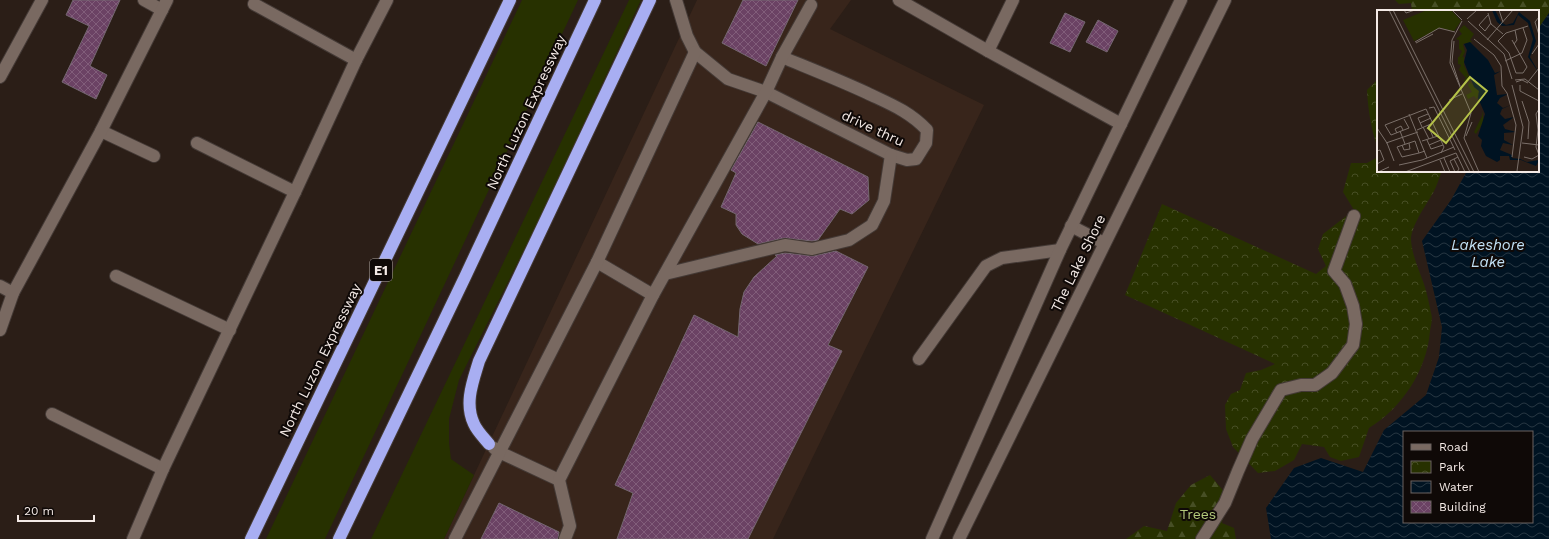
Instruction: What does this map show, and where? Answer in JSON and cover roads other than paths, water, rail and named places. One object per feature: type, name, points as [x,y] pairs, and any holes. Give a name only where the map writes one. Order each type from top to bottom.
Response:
[{"type":"highway","name":"North Luzon Expressway","points":[[251,539],[510,0]]},
{"type":"highway","name":"North Luzon Expressway","points":[[339,539],[465,277],[595,0]]},
{"type":"highway","points":[[489,444],[474,424],[469,403],[471,386],[479,361],[650,0]]},
{"type":"street","points":[[0,77],[42,0]]},
{"type":"street","points":[[0,330],[13,293],[101,132],[165,5],[144,0]]},
{"type":"street","points":[[133,539],[163,468],[230,330],[356,60],[387,0]]},
{"type":"street","points":[[455,539],[597,262],[695,52],[687,36],[676,0]]},
{"type":"street","points":[[899,0],[1121,124]]},
{"type":"street","points":[[988,51],[1013,0]]},
{"type":"street","name":"The Lake Shore","points":[[932,539],[1071,226],[1181,0]]},
{"type":"street","name":"The Lake Shore","points":[[959,539],[1225,0]]},
{"type":"street","points":[[254,4],[356,60]]},
{"type":"street","points":[[565,539],[570,526],[559,480],[653,295],[766,92],[782,57],[811,5]]},
{"type":"street","name":"drive thru","points":[[695,52],[728,79],[766,92],[891,155],[908,160],[916,159],[926,143],[927,130],[916,119],[897,107],[782,57]]},
{"type":"street","points":[[101,132],[154,156]]},
{"type":"street","points":[[197,143],[295,192]]},
{"type":"street","points":[[665,274],[785,245],[812,249],[849,240],[872,225],[884,202],[891,155]]},
{"type":"street","points":[[1202,539],[1225,503],[1252,439],[1282,390],[1301,385],[1315,385],[1332,374],[1353,345],[1356,324],[1353,306],[1345,284],[1334,271],[1354,216]]},
{"type":"street","points":[[1071,226],[1104,243]]},
{"type":"street","points":[[919,359],[986,266],[1002,258],[1060,250]]},
{"type":"street","points":[[597,262],[653,295]]},
{"type":"street","points":[[116,276],[230,330]]},
{"type":"street","points":[[0,286],[13,293]]},
{"type":"street","points":[[52,414],[163,468]]},
{"type":"street","points":[[489,444],[499,452],[559,480]]},
{"type":"water","name":"Lakeshore Lake","points":[[1549,13],[1549,539],[1271,539],[1266,508],[1294,468],[1321,458],[1363,472],[1384,430],[1426,395],[1439,357],[1442,327],[1422,241],[1451,200],[1466,172],[1539,172],[1539,28]]},
{"type":"park label","name":"Trees","points":[[1198,514]]}]
